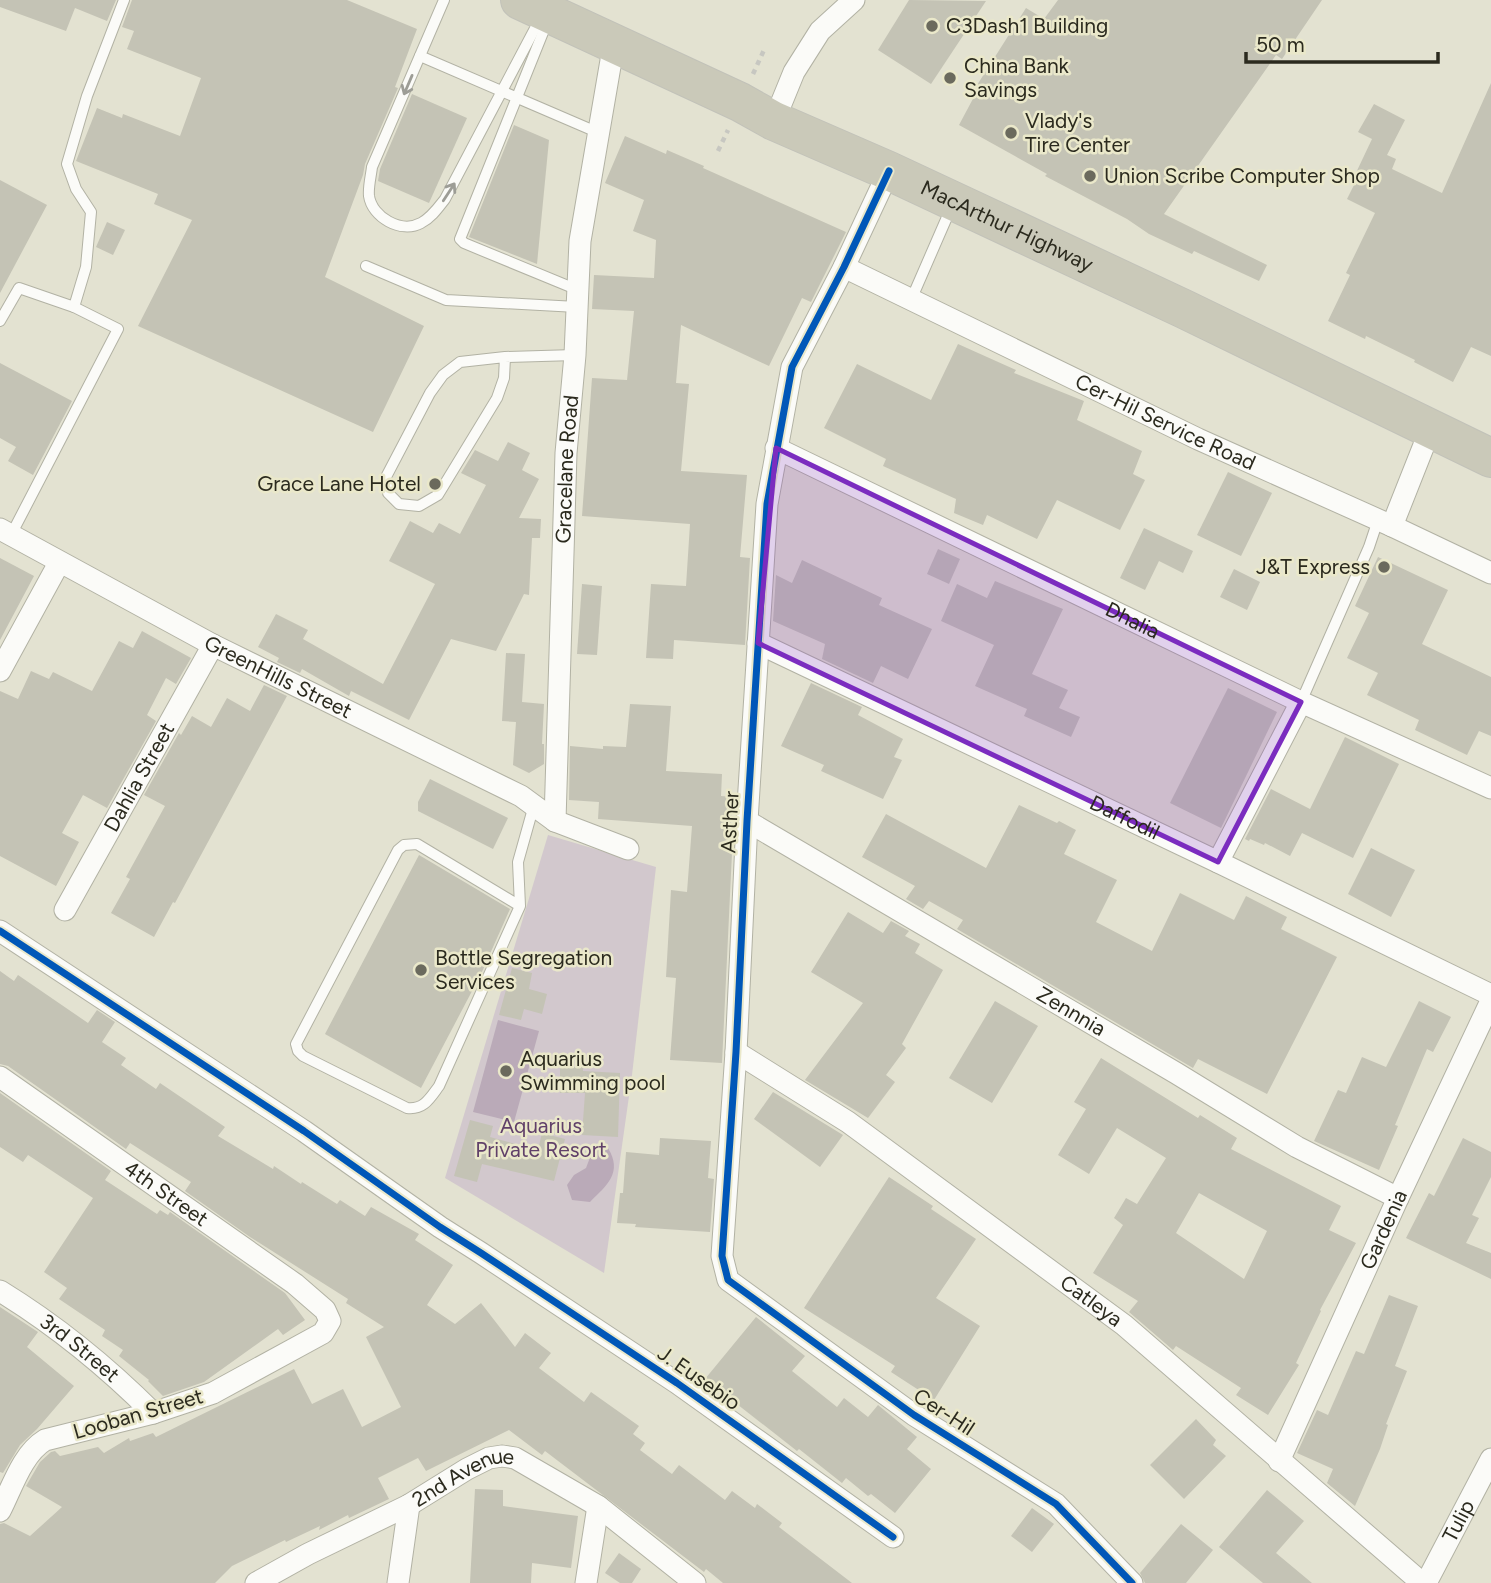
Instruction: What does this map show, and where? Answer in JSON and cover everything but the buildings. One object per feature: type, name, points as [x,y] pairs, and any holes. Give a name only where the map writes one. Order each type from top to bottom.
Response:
[{"type":"highway","name":"MacArthur Highway","points":[[538,8],[775,121],[889,171],[1184,309],[1491,458]]},
{"type":"street","points":[[775,121],[794,72],[820,31],[854,0]]},
{"type":"street","name":"Gracelane Road","points":[[555,821],[566,453],[575,355],[580,241],[614,43]]},
{"type":"street","name":"Asther","points":[[728,1280],[722,1256],[766,504],[792,367],[844,267],[889,171]]},
{"type":"street","name":"Cer-Hil Service Road","points":[[844,267],[1198,439],[1491,573]]},
{"type":"street","points":[[1385,523],[1430,430]]},
{"type":"street","name":"Dhalia","points":[[776,448],[1301,702],[1491,788]]},
{"type":"street","name":"GreenHills Street","points":[[5,532],[213,645],[522,796],[555,821]]},
{"type":"street","points":[[0,671],[59,563]]},
{"type":"street","name":"Daffodil","points":[[758,643],[1491,995]]},
{"type":"street","name":"Dahlia Street","points":[[65,910],[213,645]]},
{"type":"street","points":[[1218,862],[1301,702]]},
{"type":"street","points":[[555,821],[628,849]]},
{"type":"street","name":"Zennnia","points":[[747,821],[1297,1147],[1398,1198]]},
{"type":"street","name":"J. Eusebio","points":[[0,931],[677,1383],[893,1537]]},
{"type":"street","name":"Gardenia","points":[[1279,1461],[1491,1001]]},
{"type":"street","name":"Catleya","points":[[736,1052],[848,1122],[1124,1325],[1424,1583]]},
{"type":"street","name":"4th Street","points":[[0,1077],[295,1284],[329,1315]]},
{"type":"street","name":"Cer-Hil","points":[[728,1280],[914,1415],[1056,1504],[1132,1583]]},
{"type":"street","name":"3rd Street","points":[[0,1291],[73,1340],[115,1375],[153,1413]]},
{"type":"street","name":"Looban Street","points":[[0,1511],[28,1457],[36,1446],[45,1440],[153,1413],[212,1393],[323,1334],[329,1327],[329,1315]]},
{"type":"street","name":"2nd Avenue","points":[[256,1583],[308,1554],[409,1505],[467,1469],[489,1458],[502,1456],[515,1458],[598,1506],[695,1583]]},
{"type":"street","name":"Tulip","points":[[1424,1583],[1491,1458]]},
{"type":"street","points":[[398,1583],[409,1505]]},
{"type":"street","points":[[586,1583],[598,1506]]},
{"type":"lane","points":[[74,307],[86,267],[91,212],[76,189],[67,164],[87,96],[124,0]]},
{"type":"lane","points":[[444,0],[372,167],[369,194],[374,210],[390,223],[406,227],[421,224],[434,213],[459,176],[502,92],[538,8]]},
{"type":"lane","points":[[538,8],[516,98],[460,239],[577,298]]},
{"type":"lane","points":[[420,56],[599,133]]},
{"type":"lane","points":[[911,300],[953,203]]},
{"type":"lane","points":[[366,266],[446,300],[577,298]]},
{"type":"lane","points":[[0,321],[19,288],[74,307],[118,329],[5,532]]},
{"type":"lane","points":[[505,357],[504,378],[497,398],[439,495],[419,506],[399,505],[388,493],[386,477],[430,393],[443,375],[460,362],[505,357],[575,355]]},
{"type":"lane","points":[[1301,702],[1369,547],[1385,523]]},
{"type":"lane","points":[[520,906],[417,844],[404,845],[398,850],[296,1044],[298,1051],[303,1056],[407,1108],[416,1109],[424,1105],[439,1086],[520,906],[518,862],[534,805]]},
{"type":"highlighted area","points":[[776,448],[1301,702],[1218,862],[758,643]]},
{"type":"green space","name":"Aquarius Private Resort","points":[[548,835],[656,867],[632,1075],[604,1273],[445,1178]]},
{"type":"shaded area","name":"Aquarius Swimming pool","points":[[498,1020],[539,1031],[514,1122],[473,1112]]},
{"type":"shaded area","name":"Aquarius Swimming pool","points":[[594,1147],[608,1148],[614,1165],[611,1178],[590,1202],[572,1200],[567,1185],[574,1175],[586,1168]]},
{"type":"cycle path","points":[[889,171],[844,267],[792,367],[767,504],[722,1256],[728,1280],[914,1415],[1056,1504],[1132,1583]]},
{"type":"cycle path","points":[[0,931],[304,1131],[440,1227],[677,1383],[893,1537]]},
{"type":"place","name":"C3Dash1 Building","points":[[932,26]]},
{"type":"place","name":"China Bank Savings","points":[[950,78]]},
{"type":"place","name":"Vlady's Tire Center","points":[[1011,133]]},
{"type":"place","name":"Union Scribe Computer Shop","points":[[1090,176]]},
{"type":"place","name":"Grace Lane Hotel","points":[[435,484]]},
{"type":"place","name":"J&T Express","points":[[1384,567]]},
{"type":"place","name":"Bottle Segregation Services","points":[[421,970]]},
{"type":"place","name":"Aquarius Swimming pool","points":[[506,1071]]}]
